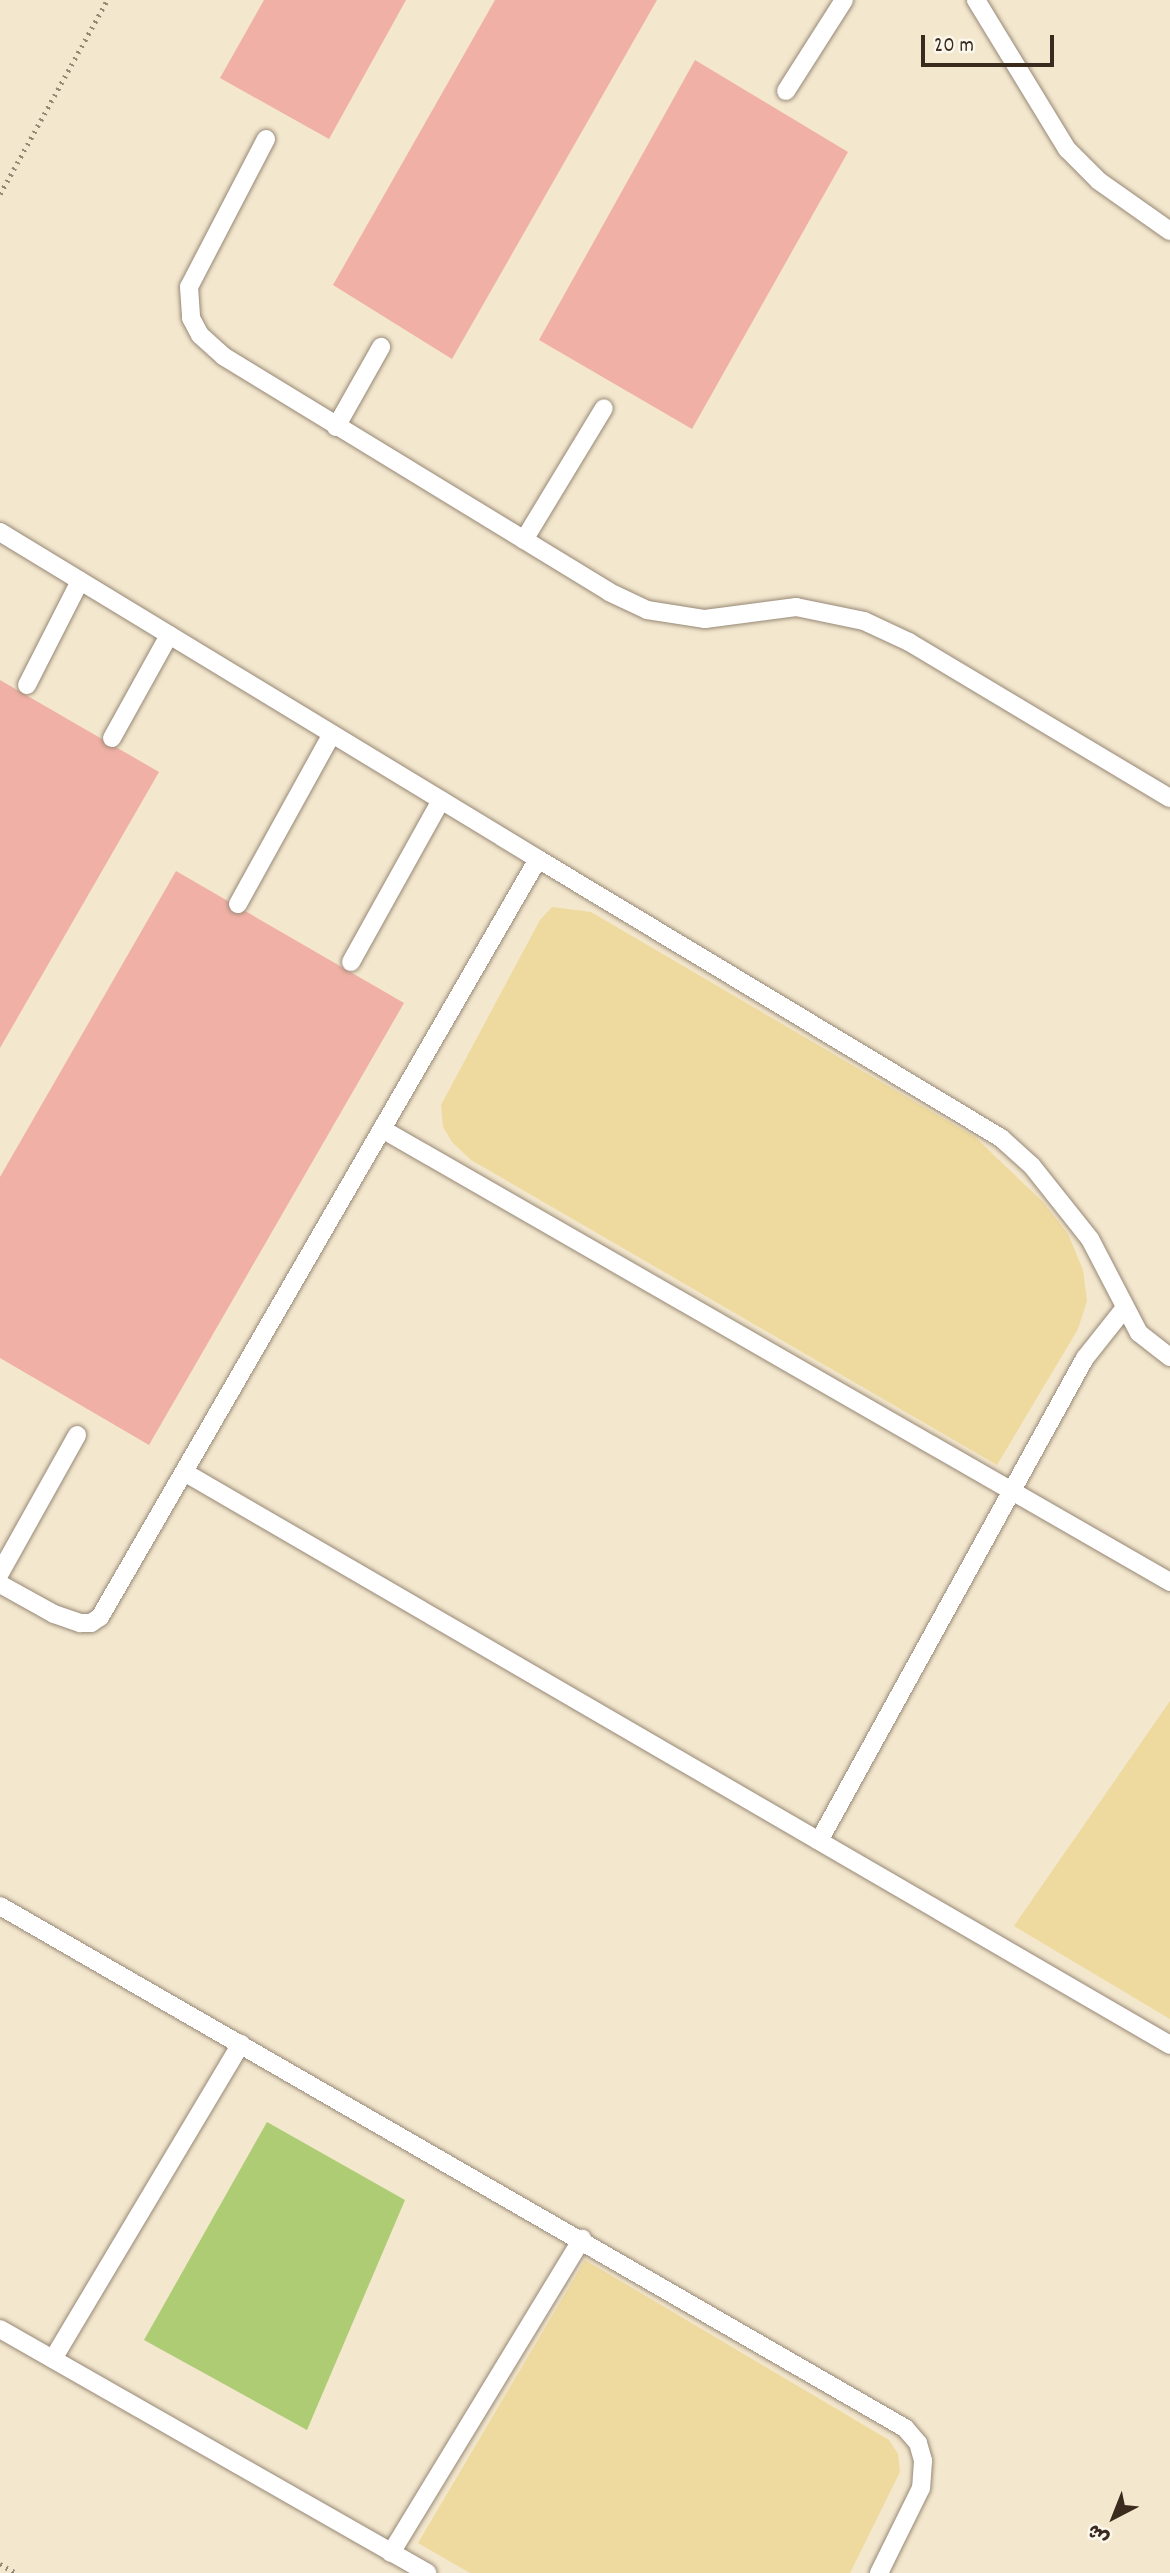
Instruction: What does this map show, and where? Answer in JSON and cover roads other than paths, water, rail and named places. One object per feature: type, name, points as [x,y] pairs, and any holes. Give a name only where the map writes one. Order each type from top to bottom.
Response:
[{"type":"lane","points":[[786,92],[844,0]]},
{"type":"lane","points":[[976,0],[1067,149],[1099,181],[1170,231]]},
{"type":"lane","points":[[266,139],[196,268],[189,309],[200,335],[223,356],[335,427],[609,592],[669,615],[705,619],[796,607],[864,621],[909,642],[1170,798]]},
{"type":"lane","points":[[335,427],[381,347]]},
{"type":"lane","points":[[524,540],[604,408]]},
{"type":"lane","points":[[0,532],[1001,1138],[1032,1166],[1083,1230],[1139,1333],[1170,1357]]},
{"type":"lane","points":[[27,685],[80,581]]},
{"type":"lane","points":[[113,738],[169,635]]},
{"type":"lane","points":[[238,904],[332,734]]},
{"type":"lane","points":[[351,962],[441,800]]},
{"type":"lane","points":[[0,1584],[54,1615],[91,1623],[100,1617],[538,859]]},
{"type":"lane","points":[[382,1129],[1170,1582]]},
{"type":"lane","points":[[818,1841],[1085,1358],[1124,1309]]},
{"type":"lane","points":[[0,1573],[77,1435]]},
{"type":"lane","points":[[184,1472],[1170,2045]]},
{"type":"lane","points":[[0,1906],[582,2239],[905,2428],[918,2443],[923,2461],[921,2488],[879,2573]]},
{"type":"lane","points":[[53,2359],[241,2044]]},
{"type":"lane","points":[[391,2553],[582,2239]]},
{"type":"lane","points":[[0,2329],[427,2573]]}]
